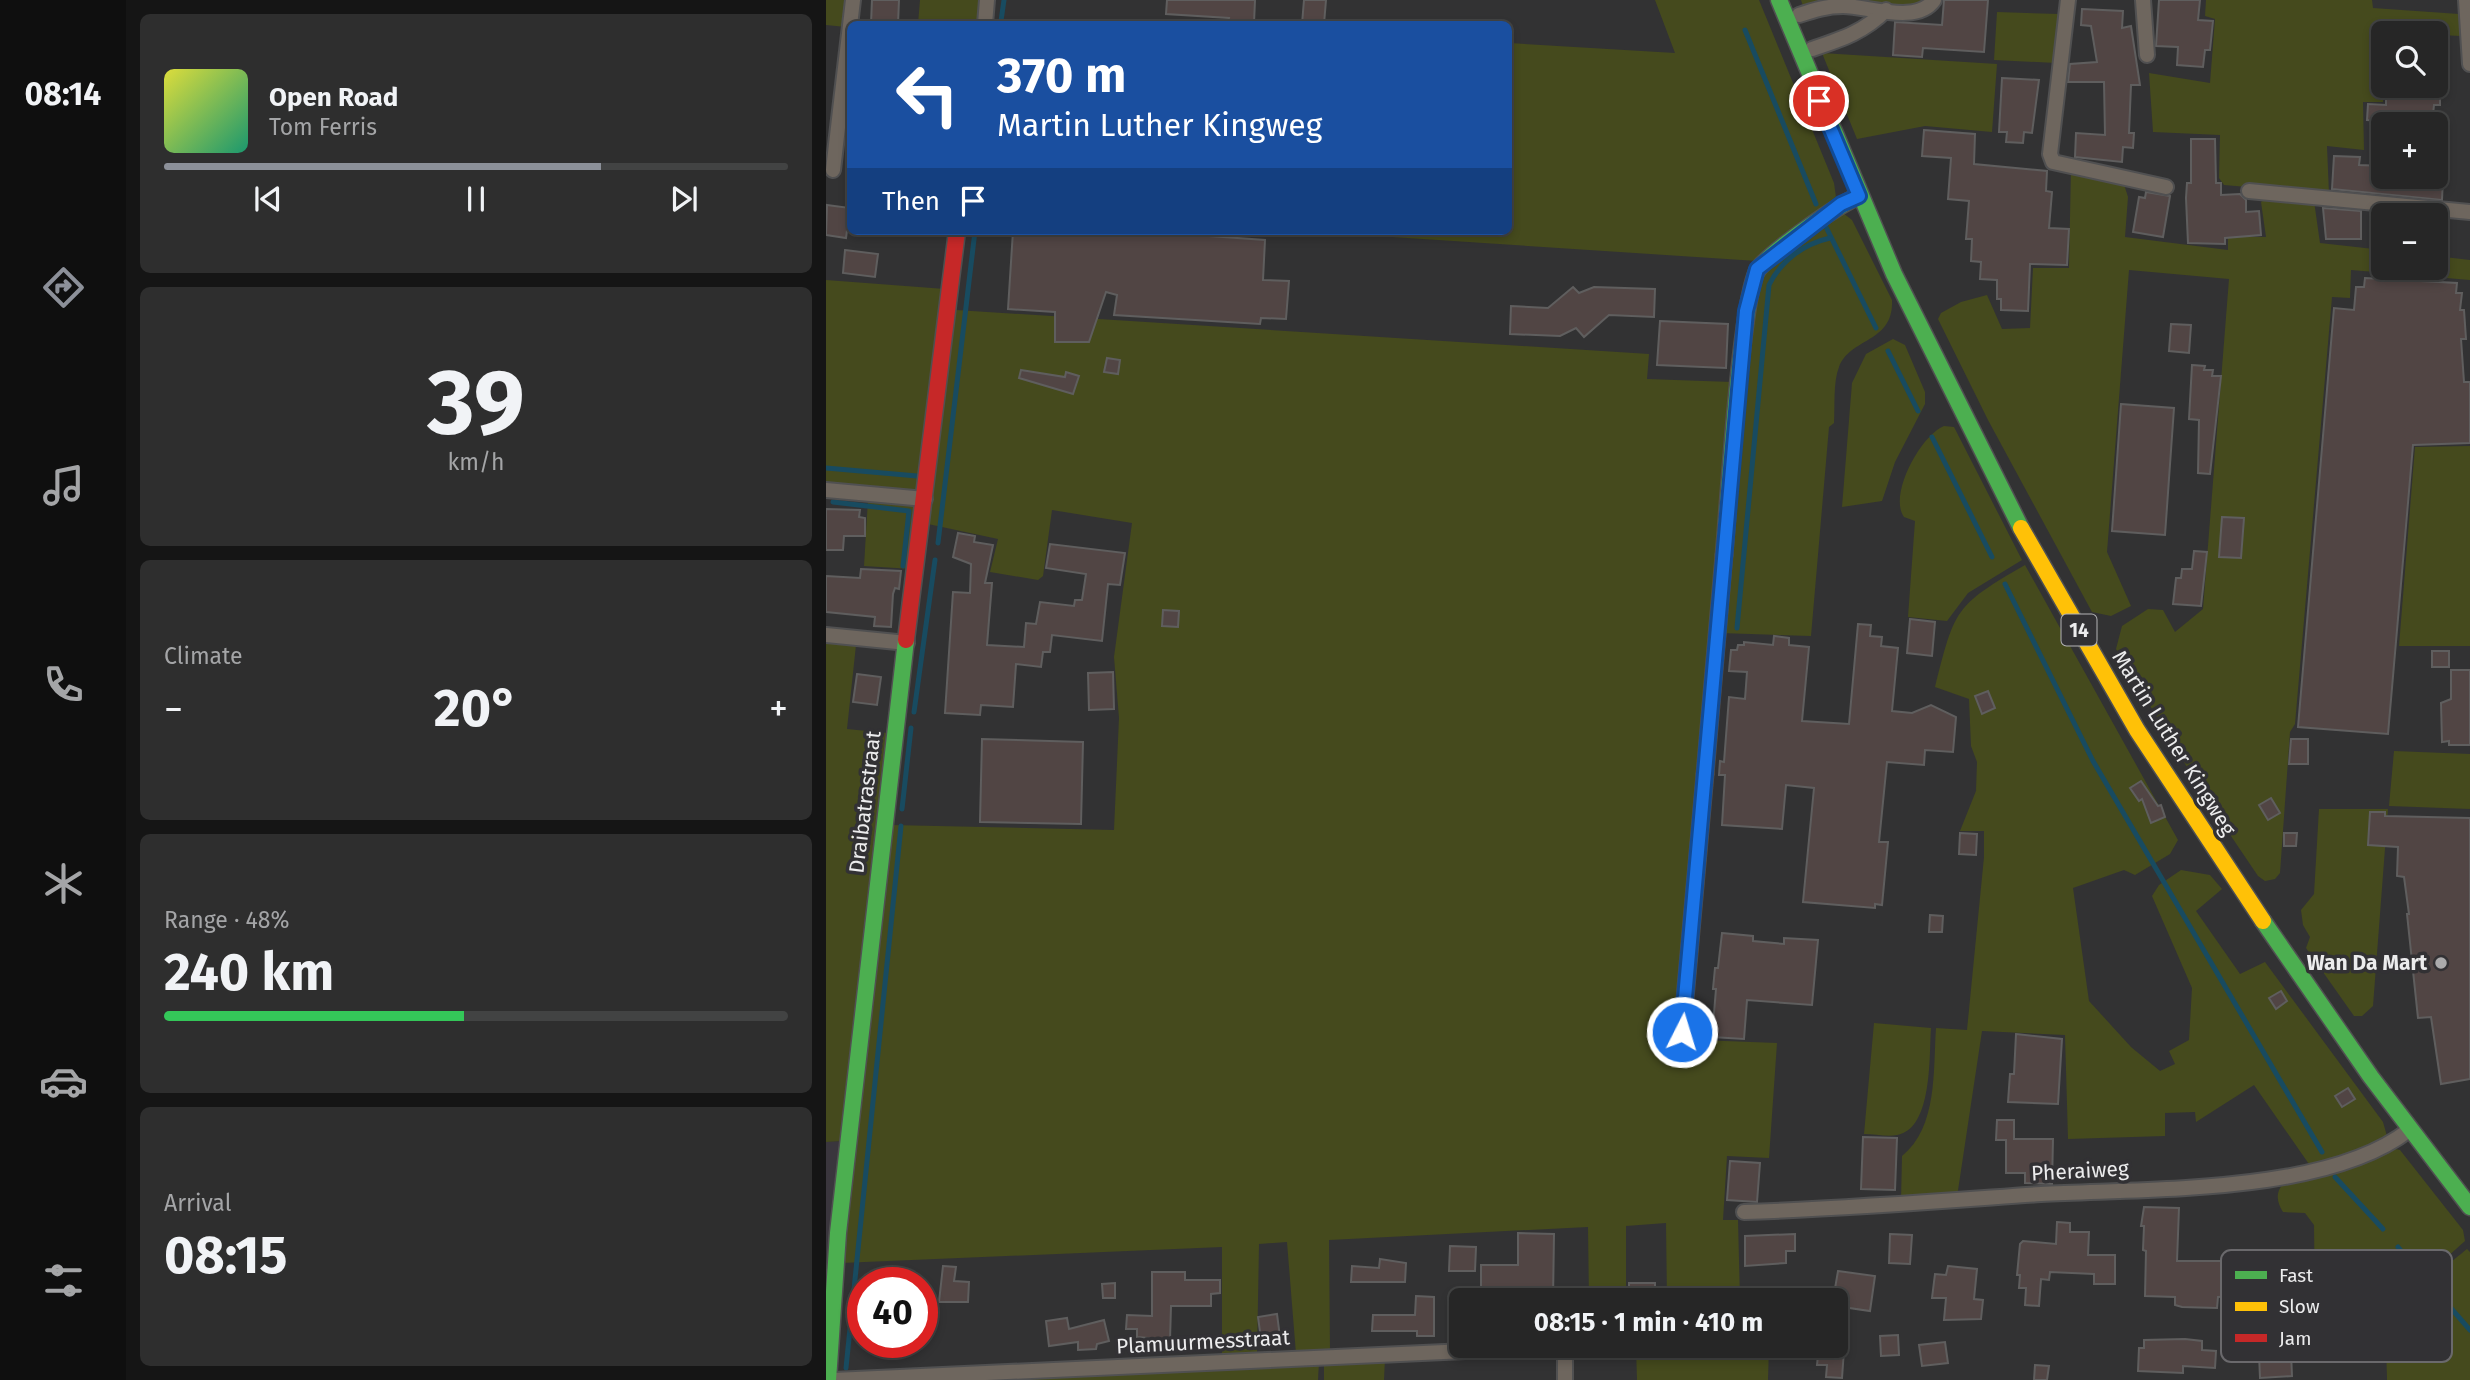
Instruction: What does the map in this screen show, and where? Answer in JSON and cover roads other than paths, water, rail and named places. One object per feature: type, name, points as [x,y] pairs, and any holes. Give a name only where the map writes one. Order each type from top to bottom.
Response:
[{"type":"street","points":[[851,21],[853,0]]},
{"type":"street","points":[[985,21],[987,0]]},
{"type":"street","name":"Martin Luther Kingweg","points":[[1779,0],[1859,196],[1933,358],[2036,556],[2127,714],[2280,949],[2409,1130],[2470,1207]]},
{"type":"street","points":[[1799,15],[1822,7],[1842,6],[1923,10],[1934,0]]},
{"type":"street","points":[[2068,0],[2050,154],[2053,162],[2166,187]]},
{"type":"street","points":[[2143,0],[2147,55]]},
{"type":"street","points":[[2466,0],[2470,64]]},
{"type":"street","points":[[1812,49],[1854,35],[1871,26],[1886,10]]},
{"type":"street","points":[[834,170],[847,54]]},
{"type":"street","points":[[2249,191],[2470,212]]},
{"type":"street","points":[[1682,1032],[1746,311],[1757,269],[1841,204],[1859,196]]},
{"type":"street","name":"Draibatrastraat","points":[[828,1380],[838,1233],[892,743],[907,643],[957,235]]},
{"type":"street","points":[[826,490],[925,499]]},
{"type":"street","points":[[826,635],[907,643]]},
{"type":"street","name":"Pheraiweg","points":[[1744,1212],[1851,1209],[2272,1180],[2363,1157],[2389,1146],[2409,1130]]},
{"type":"street","name":"Plamuurmesstraat","points":[[834,1380],[1449,1351]]},
{"type":"street","points":[[1565,1358],[1565,1380]]},
{"type":"waterway","points":[[1001,21],[1004,0]]},
{"type":"waterway","points":[[1745,30],[1816,204]]},
{"type":"waterway","points":[[1826,227],[1876,328]]},
{"type":"waterway","points":[[938,543],[975,235]]},
{"type":"waterway","points":[[1737,628],[1769,285],[1786,261],[1811,244],[1830,238]]},
{"type":"waterway","points":[[1888,351],[1918,411]]},
{"type":"waterway","points":[[1932,437],[1992,557]]},
{"type":"waterway","points":[[826,468],[917,476]]},
{"type":"waterway","points":[[833,502],[909,511],[903,566]]},
{"type":"waterway","points":[[914,712],[935,560]]},
{"type":"waterway","points":[[2005,584],[2093,761],[2322,1152]]},
{"type":"waterway","points":[[902,809],[911,728]]},
{"type":"waterway","points":[[846,1368],[901,826]]},
{"type":"waterway","points":[[2335,1177],[2383,1229]]},
{"type":"waterway","points":[[2452,1309],[2470,1330]]},
{"type":"place","name":"Wan Da Mart","points":[[2441,963]]}]
